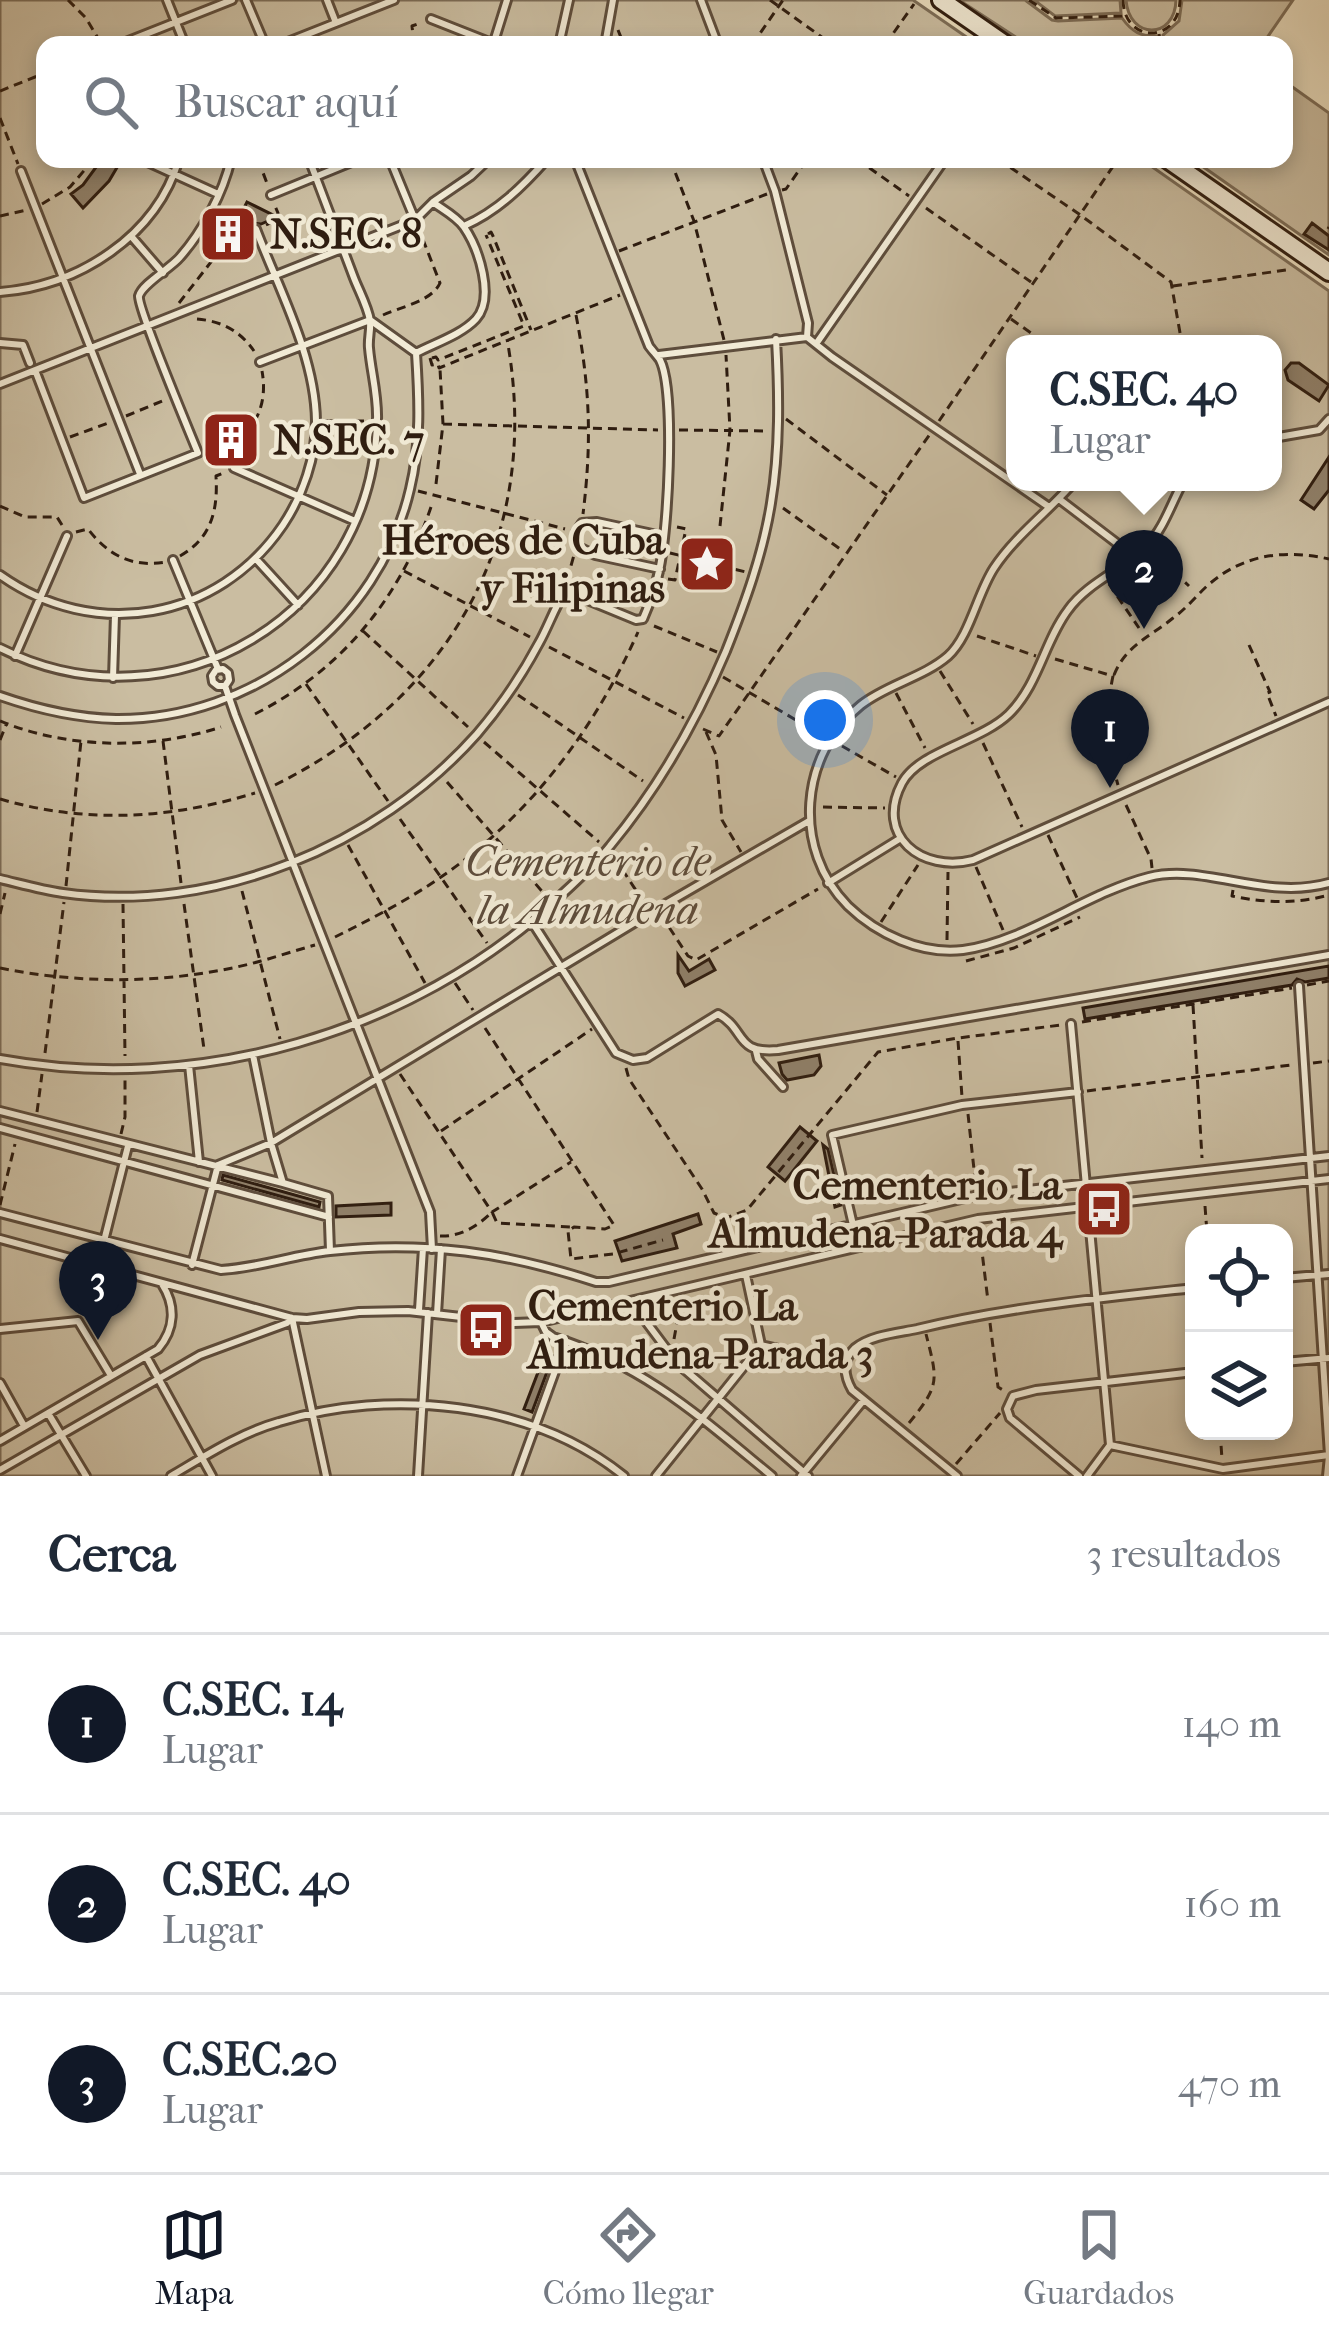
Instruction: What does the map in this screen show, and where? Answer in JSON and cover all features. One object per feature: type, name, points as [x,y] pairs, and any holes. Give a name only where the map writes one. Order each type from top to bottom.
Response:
[{"type":"street","points":[[946,3],[993,36]]},
{"type":"street","points":[[1180,168],[1329,272]]},
{"type":"lane","points":[[167,0],[181,36]]},
{"type":"lane","points":[[139,36],[232,0]]},
{"type":"lane","points":[[246,0],[261,36]]},
{"type":"lane","points":[[327,0],[336,23]]},
{"type":"lane","points":[[303,36],[394,0]]},
{"type":"lane","points":[[497,36],[507,0]]},
{"type":"lane","points":[[561,36],[569,0]]},
{"type":"lane","points":[[607,36],[613,0]]},
{"type":"lane","points":[[701,0],[715,36]]},
{"type":"lane","points":[[431,19],[473,36]]},
{"type":"lane","points":[[161,168],[218,194]]},
{"type":"lane","points":[[0,292],[64,279],[100,261],[155,206],[177,168]]},
{"type":"lane","points":[[0,344],[23,345],[84,498],[198,453],[147,325],[140,295],[198,234],[228,168]]},
{"type":"lane","points":[[0,648],[63,672],[113,678],[166,673],[214,660],[259,636],[298,604],[333,564],[356,521],[372,468],[377,399],[369,352],[370,320],[312,168]]},
{"type":"lane","points":[[271,195],[336,168]]},
{"type":"lane","points":[[394,168],[415,220]]},
{"type":"lane","points":[[0,384],[32,366],[91,349],[415,220],[479,168]]},
{"type":"lane","points":[[464,226],[485,217],[539,168]]},
{"type":"lane","points":[[4,880],[65,893],[123,896],[182,892],[239,880],[294,861],[344,838],[392,807],[476,735],[511,690],[564,593],[643,619],[660,569],[669,430],[665,375],[578,168]]},
{"type":"lane","points":[[767,168],[808,323],[807,337]]},
{"type":"lane","points":[[816,344],[939,168]]},
{"type":"lane","points":[[21,171],[140,474]]},
{"type":"lane","points":[[416,353],[467,326],[482,309],[486,295],[464,226],[433,202]]},
{"type":"lane","points":[[0,575],[64,607],[144,613],[190,602],[218,589],[274,538],[300,496],[316,422],[313,383],[256,229]]},
{"type":"lane","points":[[130,236],[163,273]]},
{"type":"lane","points":[[370,320],[416,353]]},
{"type":"lane","points":[[260,362],[370,320]]},
{"type":"lane","points":[[658,355],[807,337],[1006,478]]},
{"type":"lane","points":[[0,1059],[125,1069],[206,1063],[282,1047],[392,1009],[493,951],[532,922],[608,849],[653,788],[693,723],[724,655],[754,574],[772,500],[778,431],[776,339]]},
{"type":"lane","points":[[0,696],[83,717],[119,719],[177,712],[229,699],[306,654],[348,612],[382,564],[397,531],[417,454],[416,353]]},
{"type":"lane","points":[[1282,436],[1319,430],[1329,419]]},
{"type":"lane","points":[[1319,430],[1329,436]]},
{"type":"lane","points":[[234,468],[356,521]]},
{"type":"lane","points":[[1025,491],[1050,508]]},
{"type":"lane","points":[[1066,491],[1005,552],[977,597],[953,650],[855,710],[829,739],[818,762],[809,807],[815,851],[828,883],[877,929],[910,944],[947,950],[1006,937],[1154,875],[1181,874],[1294,889],[1329,883]]},
{"type":"lane","points":[[1179,491],[1146,547],[1066,612],[1022,701],[994,727],[916,766],[903,781],[896,808],[901,838],[922,857],[948,864],[973,860],[1329,702]]},
{"type":"lane","points":[[1059,500],[1135,557]]},
{"type":"lane","points":[[660,569],[595,555],[577,545],[576,532],[582,524],[597,522],[662,536]]},
{"type":"lane","points":[[15,656],[67,536]]},
{"type":"lane","points":[[256,559],[298,604]]},
{"type":"lane","points":[[173,560],[218,670],[229,673],[225,686],[229,699],[430,1212],[432,1249],[418,1476]]},
{"type":"lane","points":[[113,678],[116,614]]},
{"type":"lane","points":[[218,1165],[271,1143],[809,821]]},
{"type":"lane","points":[[828,883],[901,838]]},
{"type":"lane","points":[[532,922],[616,1053],[640,1060],[722,1015],[756,1051],[778,1050],[1329,955]]},
{"type":"lane","points":[[1110,1445],[1222,1469],[1329,1455],[1299,986]]},
{"type":"lane","points":[[1071,1024],[1095,1298],[1104,1382],[1110,1445],[1083,1476],[1010,1418],[1007,1409],[1013,1396],[1023,1392],[1104,1382],[1185,1373]]},
{"type":"lane","points":[[756,1051],[783,1087]]},
{"type":"lane","points":[[253,1054],[283,1183]]},
{"type":"lane","points":[[189,1065],[200,1162]]},
{"type":"lane","points":[[853,1225],[832,1135],[962,1105],[1078,1092]]},
{"type":"lane","points":[[0,1111],[328,1196],[330,1251]]},
{"type":"lane","points":[[0,1128],[328,1217]]},
{"type":"lane","points":[[104,1241],[124,1162],[124,1144]]},
{"type":"lane","points":[[0,1210],[220,1270],[380,1247],[479,1252],[609,1282],[974,1196],[1329,1156]]},
{"type":"lane","points":[[192,1265],[218,1165]]},
{"type":"lane","points":[[0,1240],[292,1318],[428,1313],[542,1322],[978,1219],[1329,1179]]},
{"type":"lane","points":[[428,1313],[432,1249]]},
{"type":"lane","points":[[656,1476],[761,1345],[746,1274]]},
{"type":"lane","points":[[1293,1278],[1329,1274]]},
{"type":"lane","points":[[0,1441],[158,1349],[170,1329],[172,1308],[162,1282]]},
{"type":"lane","points":[[954,1473],[848,1385],[846,1364],[853,1350],[861,1344],[989,1312],[1185,1289]]},
{"type":"lane","points":[[631,1302],[677,1363],[804,1475],[863,1400]]},
{"type":"lane","points":[[0,1470],[200,1354],[292,1318]]},
{"type":"lane","points":[[292,1318],[326,1476]]},
{"type":"lane","points":[[0,1329],[78,1322],[110,1375]]},
{"type":"lane","points":[[542,1322],[546,1333],[648,1378],[772,1476]]},
{"type":"lane","points":[[517,1476],[566,1341]]},
{"type":"lane","points":[[761,1345],[846,1364]]},
{"type":"lane","points":[[146,1356],[212,1476]]},
{"type":"lane","points":[[1293,1362],[1326,1358]]},
{"type":"lane","points":[[0,1383],[24,1426]]},
{"type":"lane","points":[[171,1476],[276,1423],[349,1408],[422,1406],[463,1409],[535,1428],[573,1444],[624,1476]]},
{"type":"lane","points":[[48,1413],[86,1476]]},
{"type":"lane","points":[[1327,1476],[1329,1455]]},
{"type":"path","points":[[68,0],[97,36]]},
{"type":"path","points":[[770,0],[821,36]]},
{"type":"path","points":[[758,36],[783,0]]},
{"type":"path","points":[[1029,0],[1056,18],[1125,16]]},
{"type":"path","points":[[1123,0],[1129,23],[1142,32],[1159,32],[1174,23],[1180,0]]},
{"type":"path","points":[[891,36],[914,4]]},
{"type":"path","points":[[413,36],[412,26],[431,19]]},
{"type":"path","points":[[1159,32],[1160,36]]},
{"type":"path","points":[[0,91],[36,77]]},
{"type":"path","points":[[0,118],[21,171]]},
{"type":"path","points":[[0,216],[36,207],[70,187],[86,168]]},
{"type":"path","points":[[173,308],[229,239],[275,221],[278,213],[263,168]]},
{"type":"path","points":[[613,253],[786,189],[801,168]]},
{"type":"path","points":[[870,168],[1033,283]]},
{"type":"path","points":[[1011,168],[1171,282],[1180,335]]},
{"type":"path","points":[[404,571],[719,736],[1112,168]]},
{"type":"path","points":[[370,320],[439,288],[415,220]]},
{"type":"path","points":[[486,235],[494,236],[531,330]]},
{"type":"path","points":[[1171,286],[1286,270]]},
{"type":"path","points":[[439,368],[627,292]]},
{"type":"path","points":[[576,314],[591,427],[582,524]]},
{"type":"path","points":[[1010,318],[1034,335]]},
{"type":"path","points":[[0,506],[25,517],[59,518],[67,536],[86,528],[121,559],[144,564],[173,560],[205,535],[215,512],[216,476],[234,468],[229,452],[256,422],[264,377],[246,341],[226,325],[185,320]]},
{"type":"path","points":[[0,799],[75,814],[122,817],[223,802],[266,789],[310,767],[384,714],[417,681],[470,605],[506,513],[517,425],[507,339]]},
{"type":"path","points":[[431,359],[439,368],[443,424],[436,484]]},
{"type":"path","points":[[778,418],[789,419],[887,495]]},
{"type":"path","points":[[316,422],[377,422]]},
{"type":"path","points":[[443,424],[778,431]]},
{"type":"path","points":[[429,493],[576,532]]},
{"type":"path","points":[[772,500],[846,553]]},
{"type":"path","points":[[255,714],[306,684],[363,631],[404,571],[431,507]]},
{"type":"path","points":[[669,579],[674,580],[686,529],[676,526]]},
{"type":"path","points":[[564,593],[577,545]]},
{"type":"path","points":[[1146,547],[1189,586]]},
{"type":"path","points":[[1154,875],[1109,746],[1108,705],[1113,676],[1125,653],[1230,569],[1277,554],[1329,559]]},
{"type":"path","points":[[678,555],[699,560]]},
{"type":"path","points":[[722,566],[744,572]]},
{"type":"path","points":[[1105,578],[1139,628]]},
{"type":"path","points":[[0,968],[124,980],[260,962],[325,942],[440,878],[494,836],[580,738],[615,680],[643,619],[724,655]]},
{"type":"path","points":[[363,631],[608,849],[696,961],[828,883]]},
{"type":"path","points":[[964,631],[1113,676]]},
{"type":"path","points":[[1249,645],[1279,723]]},
{"type":"path","points":[[937,664],[979,736],[1023,829]]},
{"type":"path","points":[[716,674],[903,781]]},
{"type":"path","points":[[306,684],[493,951]]},
{"type":"path","points":[[892,686],[930,758]]},
{"type":"path","points":[[511,690],[653,788]]},
{"type":"path","points":[[0,740],[3,722],[81,741],[163,741],[220,727]]},
{"type":"path","points":[[705,730],[716,755],[722,820],[744,859]]},
{"type":"path","points":[[35,1120],[81,741]]},
{"type":"path","points":[[163,741],[206,1063]]},
{"type":"path","points":[[437,772],[552,903]]},
{"type":"path","points":[[809,807],[896,808]]},
{"type":"path","points":[[1045,828],[1080,904]]},
{"type":"path","points":[[344,838],[428,990]]},
{"type":"path","points":[[877,929],[922,857]]},
{"type":"path","points":[[973,860],[1006,937]]},
{"type":"path","points":[[947,950],[948,864]]},
{"type":"path","points":[[0,914],[4,880]]},
{"type":"path","points":[[239,880],[282,1047]]},
{"type":"path","points":[[1232,896],[1297,902],[1329,895]]},
{"type":"path","points":[[123,896],[124,1144]]},
{"type":"path","points":[[1060,928],[1080,917]]},
{"type":"path","points":[[396,1067],[496,1223],[605,1229],[614,1225],[451,977]]},
{"type":"path","points":[[629,1079],[714,1213],[726,1218],[747,1210],[878,1052],[1329,981]]},
{"type":"path","points":[[1193,1004],[1203,1169]]},
{"type":"path","points":[[439,1132],[598,1025]]},
{"type":"path","points":[[958,1038],[962,1105]]},
{"type":"path","points":[[1078,1092],[1329,1061]]},
{"type":"path","points":[[968,1114],[974,1180]]},
{"type":"path","points":[[0,1210],[18,1133]]},
{"type":"path","points":[[432,1235],[453,1236],[474,1227],[573,1161]]},
{"type":"path","points":[[1204,1192],[1206,1224]]},
{"type":"path","points":[[574,1227],[568,1231],[571,1258],[613,1254],[663,1240]]},
{"type":"path","points":[[78,1322],[92,1264]]},
{"type":"path","points":[[674,1342],[678,1317],[697,1287]]},
{"type":"path","points":[[901,1432],[931,1396],[936,1373],[925,1327]]},
{"type":"path","points":[[954,1473],[997,1414],[1007,1409]]},
{"type":"path","points":[[1220,1440],[1222,1469]]},
{"type":"green space","name":"Cementerio de la Almudena","points":[[0,0],[913,0],[965,36],[36,36],[36,168],[1154,168],[1329,291],[1329,1476],[0,1476]]},
{"type":"green space","points":[[959,0],[1025,0],[1058,21],[1122,18],[1147,36],[1014,36]]},
{"type":"green space","points":[[1034,0],[1120,0],[1121,13],[1055,16]]},
{"type":"green space","points":[[1126,0],[1176,0],[1168,22],[1152,30],[1135,22]]},
{"type":"green space","points":[[1182,0],[1293,0],[1268,36],[1163,36],[1179,21]]},
{"type":"green space","points":[[1293,87],[1329,113],[1329,255],[1205,168],[1293,168]]},
{"type":"building","points":[[95,168],[117,168],[83,208],[71,194]]},
{"type":"building","points":[[247,202],[277,217],[228,236],[220,250],[205,236],[219,218],[243,210]]},
{"type":"building","points":[[1312,223],[1329,236],[1329,250],[1304,234]]},
{"type":"building","points":[[1299,363],[1329,385],[1319,401],[1288,380],[1285,370]]},
{"type":"building","points":[[1329,457],[1329,490],[1314,509],[1301,500]]},
{"type":"building","points":[[678,955],[689,971],[709,959],[715,970],[685,986],[678,973]]},
{"type":"building","points":[[1329,966],[1329,978],[1297,979],[1292,985],[1085,1019],[1083,1008]]},
{"type":"building","points":[[819,1055],[821,1066],[814,1075],[787,1080],[782,1074],[779,1063]]},
{"type":"building","points":[[800,1127],[817,1141],[785,1181],[768,1167]]},
{"type":"building","points":[[823,1145],[828,1149],[841,1205],[835,1207]]},
{"type":"building","points":[[223,1175],[320,1202],[319,1207],[222,1180]]},
{"type":"building","points":[[391,1203],[391,1215],[336,1217],[336,1206]]},
{"type":"building","points":[[698,1214],[701,1224],[673,1234],[677,1248],[622,1261],[615,1241]]},
{"type":"building","points":[[545,1354],[553,1356],[532,1412],[524,1409]]},
{"type":"place","name":"N.SEC. 8","points":[[228,234]]},
{"type":"place","name":"N.SEC. 7","points":[[231,440]]},
{"type":"place","name":"Héroes de Cuba y Filipinas","points":[[707,564]]},
{"type":"place","name":"C.SEC. 40","points":[[1144,629]]},
{"type":"place","name":"C.SEC. 14","points":[[1110,788]]},
{"type":"place","name":"Cementerio La Almudena-Parada 4","points":[[1104,1209]]},
{"type":"place","name":"Cementerio La Almudena-Parada 3","points":[[486,1330]]},
{"type":"place","name":"C.SEC.20","points":[[98,1340]]}]
